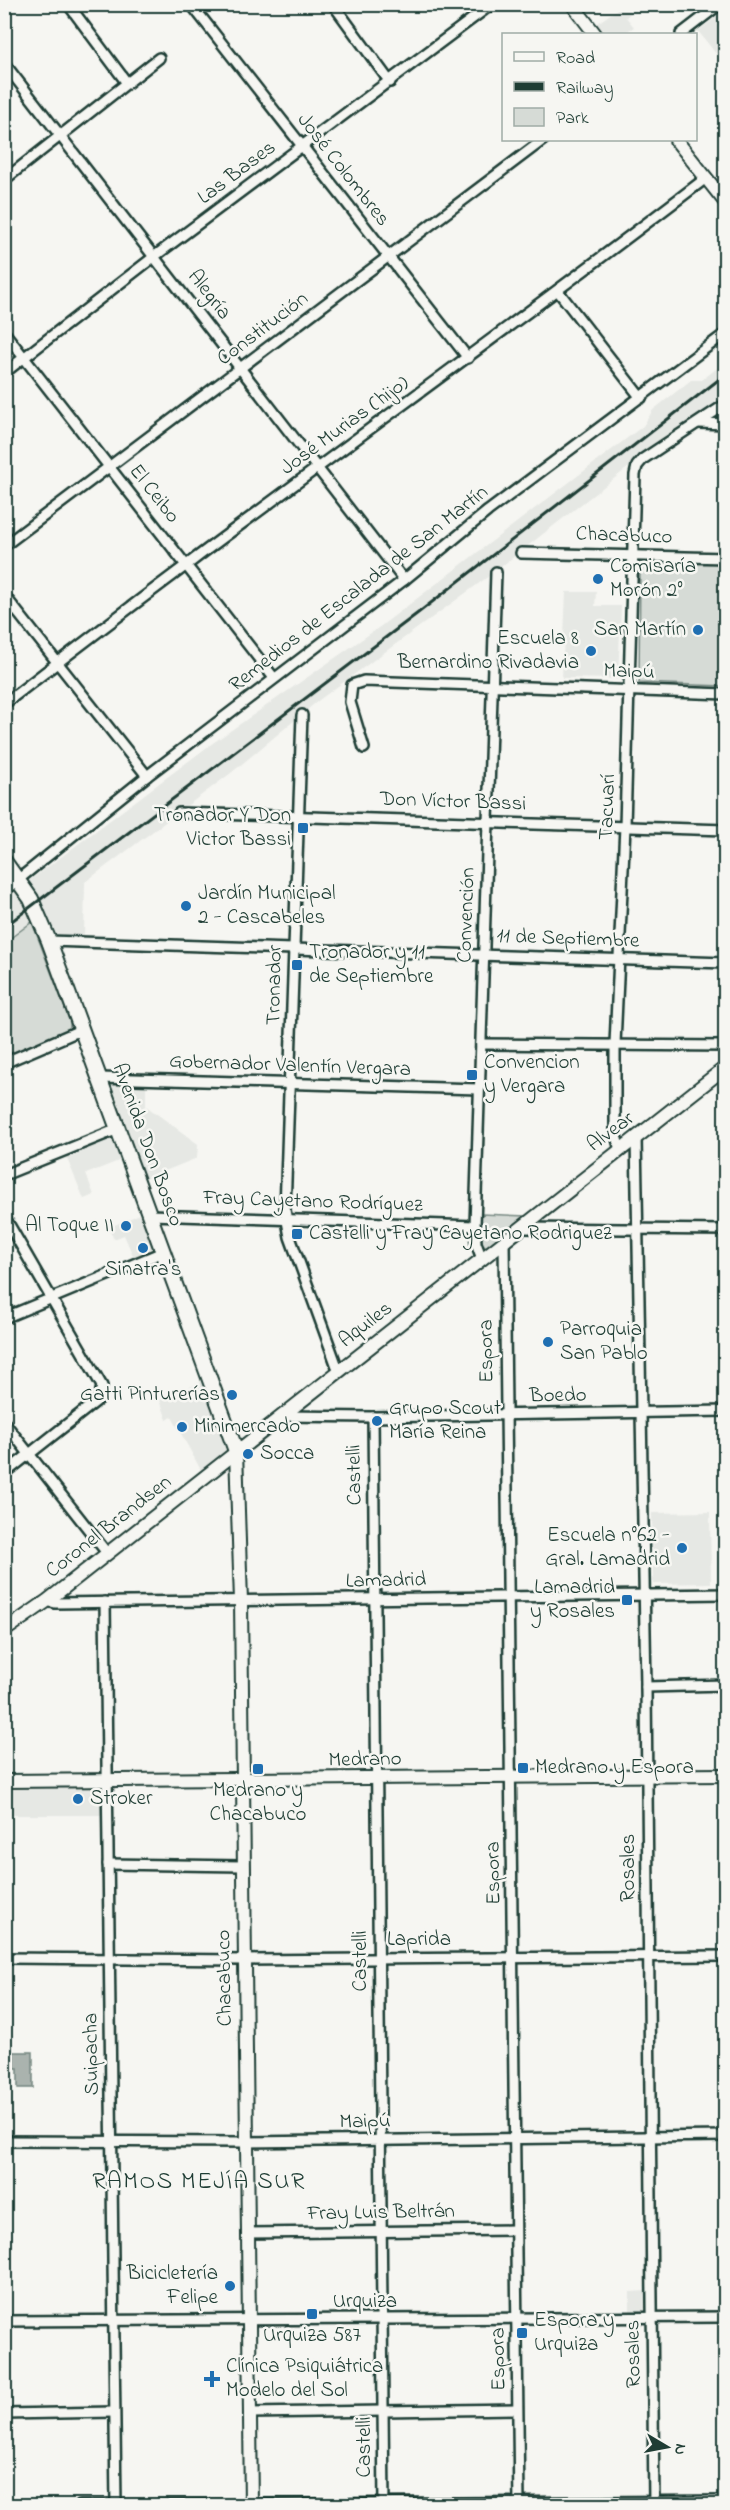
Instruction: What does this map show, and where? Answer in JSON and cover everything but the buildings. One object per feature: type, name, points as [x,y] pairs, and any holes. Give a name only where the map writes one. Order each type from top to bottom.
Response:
[{"type":"main road","name":"Avenida Don Bosco","points":[[4,861],[34,905],[49,941],[236,1451]]},
{"type":"street","points":[[68,4],[127,83]]},
{"type":"street","name":"José Colombres","points":[[191,4],[388,258],[468,357]]},
{"type":"street","points":[[333,4],[390,82]]},
{"type":"street","name":"Las Bases","points":[[4,373],[155,256],[492,4]]},
{"type":"street","points":[[572,4],[594,33]]},
{"type":"street","points":[[682,33],[720,4]]},
{"type":"street","points":[[4,180],[159,58]]},
{"type":"street","name":"Alegría","points":[[4,63],[404,580]]},
{"type":"street","name":"Constitución","points":[[4,546],[542,141]]},
{"type":"street","points":[[677,141],[726,203]]},
{"type":"street","name":"José Murias (hijo)","points":[[4,704],[185,564],[558,291],[706,178]]},
{"type":"street","points":[[558,291],[641,398]]},
{"type":"street","name":"El Ceibo","points":[[4,332],[274,678]]},
{"type":"street","name":"Remedios de Escalada de San Martín","points":[[4,891],[147,776],[404,580],[488,511],[726,333]]},
{"type":"street","points":[[699,423],[726,404]]},
{"type":"street","points":[[699,423],[726,424]]},
{"type":"street","name":"Tacuarí","points":[[620,1150],[615,1132],[615,1044],[625,826],[635,475],[637,466],[643,459],[699,423]]},
{"type":"street","name":"Chacabuco","points":[[521,553],[726,558]]},
{"type":"street","name":"Convención","points":[[482,1259],[476,1243],[475,1226],[496,572]]},
{"type":"street","points":[[4,595],[147,776]]},
{"type":"street","name":"Maipú","points":[[364,748],[350,702],[352,686],[364,681],[726,694]]},
{"type":"street","name":"Tronador","points":[[287,1219],[293,950],[302,716]]},
{"type":"street","name":"Don Víctor Bassi","points":[[179,813],[726,830]]},
{"type":"street","name":"11 de Septiembre","points":[[49,941],[726,963]]},
{"type":"street","points":[[4,1063],[83,1029]]},
{"type":"street","points":[[481,1044],[726,1046]]},
{"type":"street","name":"Alvear","points":[[519,1228],[726,1067]]},
{"type":"street","name":"Gobernador Valentín Vergara","points":[[100,1078],[479,1089]]},
{"type":"street","points":[[4,1175],[118,1129]]},
{"type":"street","points":[[636,1137],[638,1230]]},
{"type":"street","name":"Fray Cayetano Rodríguez","points":[[150,1215],[475,1226]]},
{"type":"street","points":[[4,1216],[101,1383],[102,1390],[99,1399],[4,1474]]},
{"type":"street","points":[[287,1219],[290,1237],[339,1372]]},
{"type":"street","points":[[519,1228],[726,1230]]},
{"type":"street","name":"Aquiles","points":[[236,1451],[519,1228]]},
{"type":"street","name":"Rosales","points":[[638,1230],[646,1687],[654,2504]]},
{"type":"street","name":"Espora","points":[[504,1241],[519,2504]]},
{"type":"street","points":[[4,1318],[163,1251]]},
{"type":"street","name":"Boedo","points":[[282,1416],[373,1417],[726,1411]]},
{"type":"street","name":"Castelli","points":[[373,1417],[384,2505]]},
{"type":"street","points":[[4,1422],[107,1553]]},
{"type":"street","name":"Chacabuco","points":[[236,1451],[241,1601],[250,2505]]},
{"type":"street","name":"Coronel Brandsen","points":[[4,1631],[47,1601],[236,1451]]},
{"type":"street","name":"Lamadrid","points":[[47,1601],[55,1604],[726,1594]]},
{"type":"street","name":"Suipacha","points":[[105,1602],[116,2505]]},
{"type":"street","points":[[646,1687],[726,1685]]},
{"type":"street","name":"Medrano","points":[[4,1781],[726,1775]]},
{"type":"street","points":[[108,1864],[242,1866]]},
{"type":"street","name":"Laprida","points":[[4,1958],[726,1956]]},
{"type":"street","name":"Maipú","points":[[4,2141],[247,2142],[726,2136]]},
{"type":"street","name":"Fray Luis Beltrán","points":[[248,2233],[515,2230]]},
{"type":"street","name":"Urquiza","points":[[4,2321],[726,2317]]},
{"type":"street","points":[[250,2413],[518,2409]]},
{"type":"street","points":[[4,2414],[114,2412]]},
{"type":"street","points":[[80,2505],[654,2504],[726,2501]]},
{"type":"shaded area","points":[[623,5],[633,5],[636,9],[626,17],[634,27],[625,33],[601,33],[595,25]]},
{"type":"shaded area","points":[[725,10],[725,65],[698,31]]},
{"type":"shaded area","points":[[725,362],[725,396],[670,435],[489,576],[319,700],[231,773],[85,882],[84,938],[57,935],[44,911],[5,943],[5,899],[210,745],[381,626],[643,426],[653,410],[691,380],[702,380]]},
{"type":"shaded area","name":"Escuela 8 Bernardino Rivadavia","points":[[566,592],[596,592],[595,606],[621,606],[618,679],[562,678]]},
{"type":"shaded area","points":[[119,1082],[146,1083],[146,1106],[198,1144],[197,1158],[145,1179],[111,1090],[113,1085]]},
{"type":"shaded area","points":[[109,1136],[113,1138],[121,1160],[86,1174],[94,1195],[84,1199],[65,1154]]},
{"type":"shaded area","points":[[140,1214],[153,1251],[135,1260],[124,1235],[114,1239],[108,1228]]},
{"type":"shaded area","points":[[204,1381],[230,1450],[202,1472],[172,1417],[167,1420],[160,1400]]},
{"type":"shaded area","name":"Escuela n°62 - Gral. Lamadrid","points":[[710,1512],[711,1583],[653,1584],[652,1513]]},
{"type":"shaded area","points":[[4,1785],[100,1785],[103,1815],[5,1815]]},
{"type":"shaded area","points":[[11,2052],[33,2052],[33,2088],[18,2088],[18,2068],[11,2068]]},
{"type":"shaded area","points":[[646,2291],[645,2309],[640,2313],[630,2313],[630,2292]]},
{"type":"green space","points":[[644,562],[725,563],[725,686],[639,683],[640,567]]},
{"type":"green space","points":[[32,922],[70,1022],[70,1028],[4,1059],[4,943]]},
{"type":"green space","points":[[481,1214],[526,1216],[486,1247],[481,1242]]},
{"type":"railway","points":[[4,927],[418,613],[726,374]]},
{"type":"place","name":"Comisaría Morón 2°","points":[[598,579]]},
{"type":"place","name":"San Martín","points":[[698,630]]},
{"type":"place","name":"Escuela 8 Bernardino Rivadavia","points":[[591,651]]},
{"type":"place","name":"Tronador Y Don Victor Bassi","points":[[303,828]]},
{"type":"place","name":"Jardín Municipal 2 - Cascabeles","points":[[186,906]]},
{"type":"place","name":"Tronador y 11 de Septiembre","points":[[297,965]]},
{"type":"place","name":"Convencion y Vergara","points":[[472,1075]]},
{"type":"place","name":"Al Toque II","points":[[126,1226]]},
{"type":"place","name":"Castelli y Fray Cayetano Rodriguez","points":[[297,1234]]},
{"type":"place","name":"Sinatra's","points":[[143,1248]]},
{"type":"place","name":"Parroquia San Pablo","points":[[548,1342]]},
{"type":"place","name":"Gatti Pinturerías","points":[[232,1395]]},
{"type":"place","name":"Grupo Scout María Reina","points":[[377,1421]]},
{"type":"place","name":"Minimercado","points":[[182,1427]]},
{"type":"place","name":"Socca","points":[[248,1454]]},
{"type":"place","name":"Escuela n°62 - Gral. Lamadrid","points":[[682,1548]]},
{"type":"place","name":"Lamadrid y Rosales","points":[[627,1600]]},
{"type":"place","name":"Medrano y Espora","points":[[523,1768]]},
{"type":"place","name":"Medrano y Chacabuco","points":[[258,1769]]},
{"type":"place","name":"Stroker","points":[[78,1799]]},
{"type":"place","name":"Bicicletería Felipe","points":[[230,2286]]},
{"type":"place","name":"Urquiza 587","points":[[312,2314]]},
{"type":"place","name":"Espora y Urquiza","points":[[522,2333]]},
{"type":"place","name":"Clínica Psiquiátrica Modelo del Sol","points":[[212,2379]]},
{"type":"district","name":"RAMOS MEJÍA SUR","points":[[199,2182]]}]
